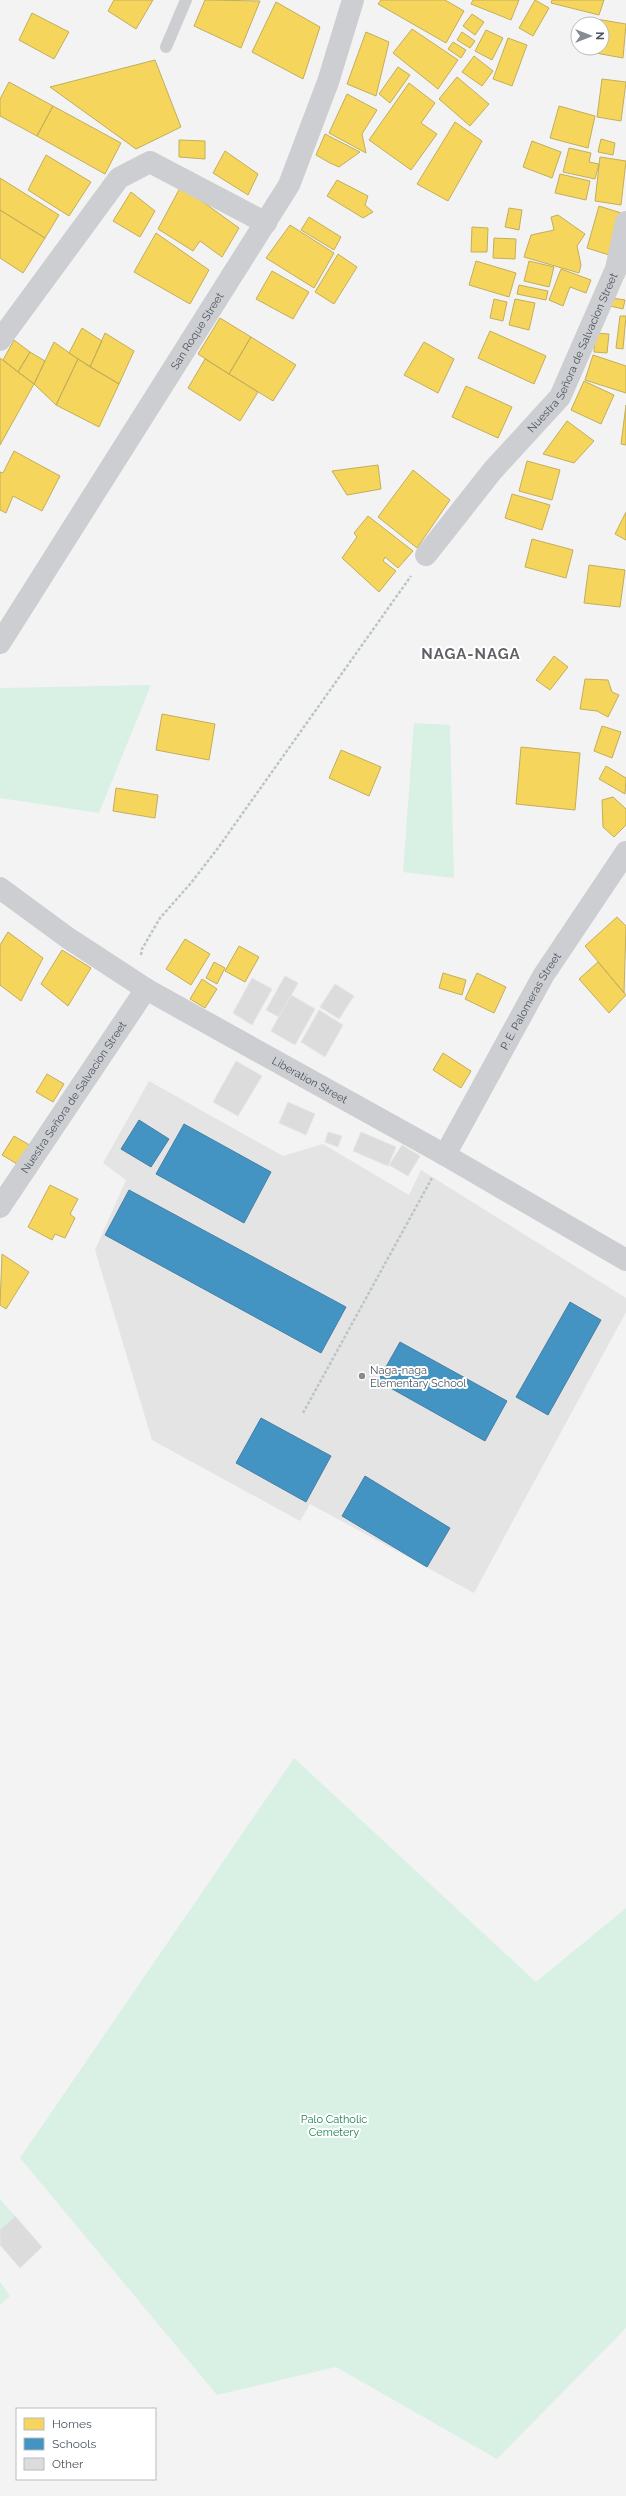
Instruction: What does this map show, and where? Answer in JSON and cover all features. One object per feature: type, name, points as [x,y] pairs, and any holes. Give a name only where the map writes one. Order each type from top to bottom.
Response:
[{"type":"street","name":"San Roque Street","points":[[0,643],[266,224],[289,185],[328,82],[353,0]]},
{"type":"street","points":[[0,340],[119,178],[150,162],[266,224]]},
{"type":"street","name":"Nuestra Señora de Salvacion Street","points":[[426,555],[493,470],[560,398],[616,269],[626,222]]},
{"type":"street","name":"P. E. Palomeras Street","points":[[445,1155],[543,976],[626,852]]},
{"type":"street","name":"Liberation Street","points":[[0,888],[68,938],[146,989],[445,1155],[626,1260]]},
{"type":"street","name":"Nuestra Señora de Salvacion Street","points":[[0,1206],[146,989]]},
{"type":"lane","points":[[166,47],[186,0]]},
{"type":"path","points":[[146,989],[141,971],[142,949],[160,918],[191,883],[218,848],[426,555]]},
{"type":"path","points":[[303,1413],[445,1155]]},
{"type":"shaded area","name":"Naga-naga Elementary School","points":[[149,1081],[283,1156],[323,1144],[409,1195],[421,1170],[626,1298],[626,1312],[474,1593],[310,1504],[300,1521],[152,1440],[95,1250],[126,1180],[103,1163]]},
{"type":"green space","points":[[151,685],[99,813],[0,798],[0,688]]},
{"type":"green space","points":[[414,723],[450,725],[454,878],[403,872]]},
{"type":"green space","name":"Palo Catholic Cemetery","points":[[294,1758],[536,1982],[626,1908],[626,2328],[497,2459],[336,2367],[217,2395],[20,2158]]},
{"type":"green space","points":[[0,2199],[15,2216],[0,2230]]},
{"type":"green space","points":[[0,2282],[10,2296],[0,2305]]},
{"type":"building: Homes","points":[[114,0],[153,0],[136,29],[108,11]]},
{"type":"building: Homes","points":[[205,0],[260,1],[241,48],[194,26]]},
{"type":"building: Homes","points":[[381,0],[445,0],[464,11],[446,43],[378,4]]},
{"type":"building: Homes","points":[[473,0],[519,0],[511,20],[471,4]]},
{"type":"building: Homes","points":[[535,0],[549,8],[533,36],[519,28]]},
{"type":"building: Homes","points":[[552,0],[604,0],[599,15],[551,3]]},
{"type":"building: Homes","points":[[276,2],[320,27],[303,79],[252,52]]},
{"type":"building: Homes","points":[[32,13],[69,32],[54,59],[19,40]]},
{"type":"building: Homes","points":[[472,14],[484,22],[475,35],[463,26]]},
{"type":"building: Homes","points":[[610,21],[626,24],[623,58],[610,56]]},
{"type":"building: Homes","points":[[412,29],[458,60],[438,89],[393,53]]},
{"type":"building: Homes","points":[[486,30],[503,38],[492,60],[475,51]]},
{"type":"building: Homes","points":[[366,32],[389,42],[376,96],[347,84]]},
{"type":"building: Homes","points":[[462,32],[475,41],[470,48],[457,40]]},
{"type":"building: Homes","points":[[508,38],[527,45],[512,86],[493,79]]},
{"type":"building: Homes","points":[[453,42],[466,50],[461,58],[448,49]]},
{"type":"building: Homes","points":[[474,56],[493,71],[482,86],[462,72]]},
{"type":"building: Homes","points":[[155,60],[181,127],[136,149],[50,87]]},
{"type":"building: Homes","points":[[398,67],[410,75],[390,103],[379,94]]},
{"type":"building: Homes","points":[[457,77],[489,104],[470,126],[439,99]]},
{"type":"building: Homes","points":[[602,79],[626,82],[621,121],[597,117]]},
{"type":"building: Homes","points":[[9,82],[53,106],[37,136],[0,116],[0,99]]},
{"type":"building: Homes","points":[[409,83],[435,103],[421,123],[437,134],[411,170],[369,140]]},
{"type":"building: Homes","points":[[347,94],[377,110],[362,134],[366,153],[329,133]]},
{"type":"building: Homes","points":[[53,106],[121,143],[105,174],[37,136]]},
{"type":"building: Homes","points":[[559,106],[595,116],[588,148],[550,138]]},
{"type":"building: Homes","points":[[455,122],[482,141],[448,201],[417,184]]},
{"type":"building: Homes","points":[[325,134],[360,152],[339,167],[330,163],[316,155]]},
{"type":"building: Homes","points":[[601,139],[615,143],[613,155],[598,152]]},
{"type":"building: Homes","points":[[179,140],[205,141],[205,159],[179,157]]},
{"type":"building: Homes","points":[[532,141],[561,152],[552,178],[523,167]]},
{"type":"building: Homes","points":[[569,148],[591,153],[589,162],[599,164],[595,179],[563,172]]},
{"type":"building: Homes","points":[[225,151],[258,174],[248,195],[213,173]]},
{"type":"building: Homes","points":[[46,155],[91,182],[69,216],[28,190]]},
{"type":"building: Homes","points":[[600,157],[626,161],[621,205],[595,201]]},
{"type":"building: Homes","points":[[560,174],[590,181],[586,200],[555,193]]},
{"type":"building: Homes","points":[[0,178],[59,215],[45,238],[0,210]]},
{"type":"building: Homes","points":[[337,180],[368,196],[365,205],[373,212],[363,218],[327,196]]},
{"type":"building: Homes","points":[[181,186],[239,228],[222,257],[200,241],[193,251],[158,229]]},
{"type":"building: Homes","points":[[131,192],[155,211],[140,237],[113,221]]},
{"type":"building: Homes","points":[[599,206],[621,213],[609,255],[587,248]]},
{"type":"building: Homes","points":[[509,208],[522,210],[519,230],[505,227]]},
{"type":"building: Homes","points":[[0,210],[45,238],[23,273],[0,258]]},
{"type":"building: Homes","points":[[558,215],[585,234],[577,246],[581,265],[579,273],[524,257],[531,235],[554,230],[551,217]]},
{"type":"building: Homes","points":[[309,217],[341,237],[334,250],[301,230]]},
{"type":"building: Homes","points":[[290,225],[334,253],[314,288],[266,258]]},
{"type":"building: Homes","points":[[472,227],[488,228],[487,252],[471,252]]},
{"type":"building: Homes","points":[[156,233],[209,270],[190,304],[134,272]]},
{"type":"building: Homes","points":[[494,238],[516,239],[515,259],[493,258]]},
{"type":"building: Homes","points":[[338,254],[357,267],[334,304],[315,292]]},
{"type":"building: Homes","points":[[476,261],[516,273],[509,297],[469,285]]},
{"type":"building: Homes","points":[[529,261],[554,267],[549,287],[524,281]]},
{"type":"building: Homes","points":[[561,269],[591,280],[586,293],[570,287],[563,306],[549,300]]},
{"type":"building: Homes","points":[[272,271],[309,292],[293,319],[256,299]]},
{"type":"building: Homes","points":[[519,285],[548,291],[546,300],[517,294]]},
{"type":"building: Homes","points":[[612,298],[625,300],[623,309],[610,306]]},
{"type":"building: Homes","points":[[494,299],[507,302],[503,321],[490,318]]},
{"type":"building: Homes","points":[[515,299],[535,303],[529,330],[509,325]]},
{"type":"building: Homes","points":[[620,316],[626,316],[623,349],[616,348]]},
{"type":"building: Homes","points":[[220,318],[251,337],[229,374],[198,354]]},
{"type":"building: Homes","points":[[82,328],[102,341],[90,367],[69,353]]},
{"type":"building: Homes","points":[[490,331],[546,356],[534,384],[478,358]]},
{"type":"building: Homes","points":[[105,333],[134,351],[119,384],[90,367]]},
{"type":"building: Homes","points":[[595,333],[609,334],[607,353],[594,352]]},
{"type":"building: Homes","points":[[251,337],[296,365],[273,401],[229,374]]},
{"type":"building: Homes","points":[[14,340],[30,352],[18,372],[3,360]]},
{"type":"building: Homes","points":[[54,342],[78,359],[56,405],[34,384]]},
{"type":"building: Homes","points":[[424,342],[454,359],[438,393],[404,375]]},
{"type":"building: Homes","points":[[30,352],[45,361],[34,384],[18,372]]},
{"type":"building: Homes","points":[[593,355],[626,366],[626,393],[585,380]]},
{"type":"building: Homes","points":[[0,358],[34,384],[0,445]]},
{"type":"building: Homes","points":[[78,359],[119,384],[99,427],[56,405]]},
{"type":"building: Homes","points":[[205,359],[258,392],[240,421],[188,388]]},
{"type":"building: Homes","points":[[584,381],[614,395],[601,424],[571,410]]},
{"type":"building: Homes","points":[[466,386],[512,407],[498,438],[452,417]]},
{"type":"building: Homes","points":[[626,405],[626,445],[621,444]]},
{"type":"building: Homes","points":[[567,421],[594,441],[574,463],[543,454]]},
{"type":"building: Homes","points":[[14,451],[60,476],[42,511],[13,496],[6,513],[0,510],[0,472],[3,473]]},
{"type":"building: Homes","points":[[527,461],[560,470],[552,500],[519,491]]},
{"type":"building: Homes","points":[[378,465],[381,489],[347,495],[332,471]]},
{"type":"building: Homes","points":[[413,470],[450,500],[417,548],[378,517]]},
{"type":"building: Homes","points":[[512,494],[550,505],[542,530],[505,518]]},
{"type":"building: Homes","points":[[626,512],[626,540],[615,534]]},
{"type":"building: Homes","points":[[368,516],[413,551],[398,568],[385,557],[383,561],[396,571],[379,592],[342,558],[357,537],[354,533]]},
{"type":"building: Homes","points":[[532,539],[573,550],[566,578],[525,567]]},
{"type":"building: Homes","points":[[589,565],[625,570],[620,607],[584,603]]},
{"type":"building: Homes","points":[[554,656],[568,667],[550,690],[536,680]]},
{"type":"building: Homes","points":[[585,679],[608,680],[612,692],[619,695],[608,717],[597,711],[580,709]]},
{"type":"building: Homes","points":[[162,714],[215,724],[209,760],[156,750]]},
{"type":"building: Homes","points":[[602,726],[621,732],[612,758],[594,751]]},
{"type":"building: Homes","points":[[521,747],[580,753],[575,810],[516,804]]},
{"type":"building: Homes","points":[[341,750],[381,767],[369,796],[329,778]]},
{"type":"building: Homes","points":[[606,766],[626,778],[625,794],[599,779]]},
{"type":"building: Homes","points":[[116,788],[158,795],[155,818],[113,811]]},
{"type":"building: Homes","points":[[613,797],[626,809],[626,825],[614,837],[603,827],[602,800]]},
{"type":"building: Homes","points":[[617,917],[626,926],[624,993],[585,946]]},
{"type":"building: Homes","points":[[8,932],[43,958],[21,1001],[0,985],[0,945]]},
{"type":"building: Homes","points":[[185,939],[210,954],[191,985],[166,969]]},
{"type":"building: Homes","points":[[239,946],[259,957],[245,982],[225,971]]},
{"type":"building: Homes","points":[[62,950],[91,968],[68,1006],[41,984]]},
{"type":"building: Homes","points":[[214,962],[225,968],[217,984],[206,978]]},
{"type":"building: Homes","points":[[598,962],[626,995],[609,1013],[579,979]]},
{"type":"building: Homes","points":[[443,973],[466,980],[462,995],[439,988]]},
{"type":"building: Homes","points":[[477,973],[506,987],[494,1013],[465,999]]},
{"type":"building: Homes","points":[[202,979],[217,989],[205,1008],[190,999]]},
{"type":"building: Homes","points":[[443,1053],[471,1071],[461,1088],[433,1070]]},
{"type":"building: Homes","points":[[47,1074],[64,1084],[53,1102],[36,1092]]},
{"type":"building: Homes","points":[[14,1136],[33,1147],[22,1167],[2,1155]]},
{"type":"building: Homes","points":[[50,1185],[78,1199],[70,1214],[75,1218],[65,1238],[55,1234],[52,1240],[28,1227]]},
{"type":"building: Homes","points":[[2,1254],[29,1272],[6,1309],[0,1305]]},
{"type":"building: Schools","points":[[139,1120],[169,1139],[151,1167],[121,1149]]},
{"type":"building: Schools","points":[[184,1124],[271,1172],[244,1223],[156,1174]]},
{"type":"building: Schools","points":[[129,1190],[346,1307],[321,1353],[105,1235]]},
{"type":"building: Schools","points":[[570,1302],[601,1320],[548,1415],[516,1397]]},
{"type":"building: Schools","points":[[400,1342],[507,1401],[485,1441],[378,1381]]},
{"type":"building: Schools","points":[[261,1418],[331,1456],[306,1502],[236,1463]]},
{"type":"building: Schools","points":[[365,1476],[450,1528],[427,1567],[342,1516]]},
{"type":"building: Other","points":[[285,976],[298,983],[279,1017],[266,1010]]},
{"type":"building: Other","points":[[252,978],[272,989],[252,1025],[233,1013]]},
{"type":"building: Other","points":[[335,984],[354,996],[339,1019],[320,1007]]},
{"type":"building: Other","points":[[291,995],[315,1009],[295,1045],[271,1031]]},
{"type":"building: Other","points":[[319,1010],[343,1025],[325,1057],[301,1042]]},
{"type":"building: Other","points":[[236,1061],[262,1076],[238,1116],[213,1102]]},
{"type":"building: Other","points":[[288,1102],[315,1114],[306,1135],[279,1123]]},
{"type":"building: Other","points":[[328,1132],[342,1136],[338,1147],[325,1142]]},
{"type":"building: Other","points":[[361,1132],[396,1147],[388,1166],[353,1151]]},
{"type":"building: Other","points":[[402,1145],[420,1156],[408,1176],[389,1165]]},
{"type":"building: Other","points":[[15,2216],[42,2247],[20,2268],[0,2245],[0,2230]]},
{"type":"place","name":"Naga-naga Elementary School","points":[[362,1376]]},
{"type":"district","name":"NAGA-NAGA","points":[[471,654]]}]
